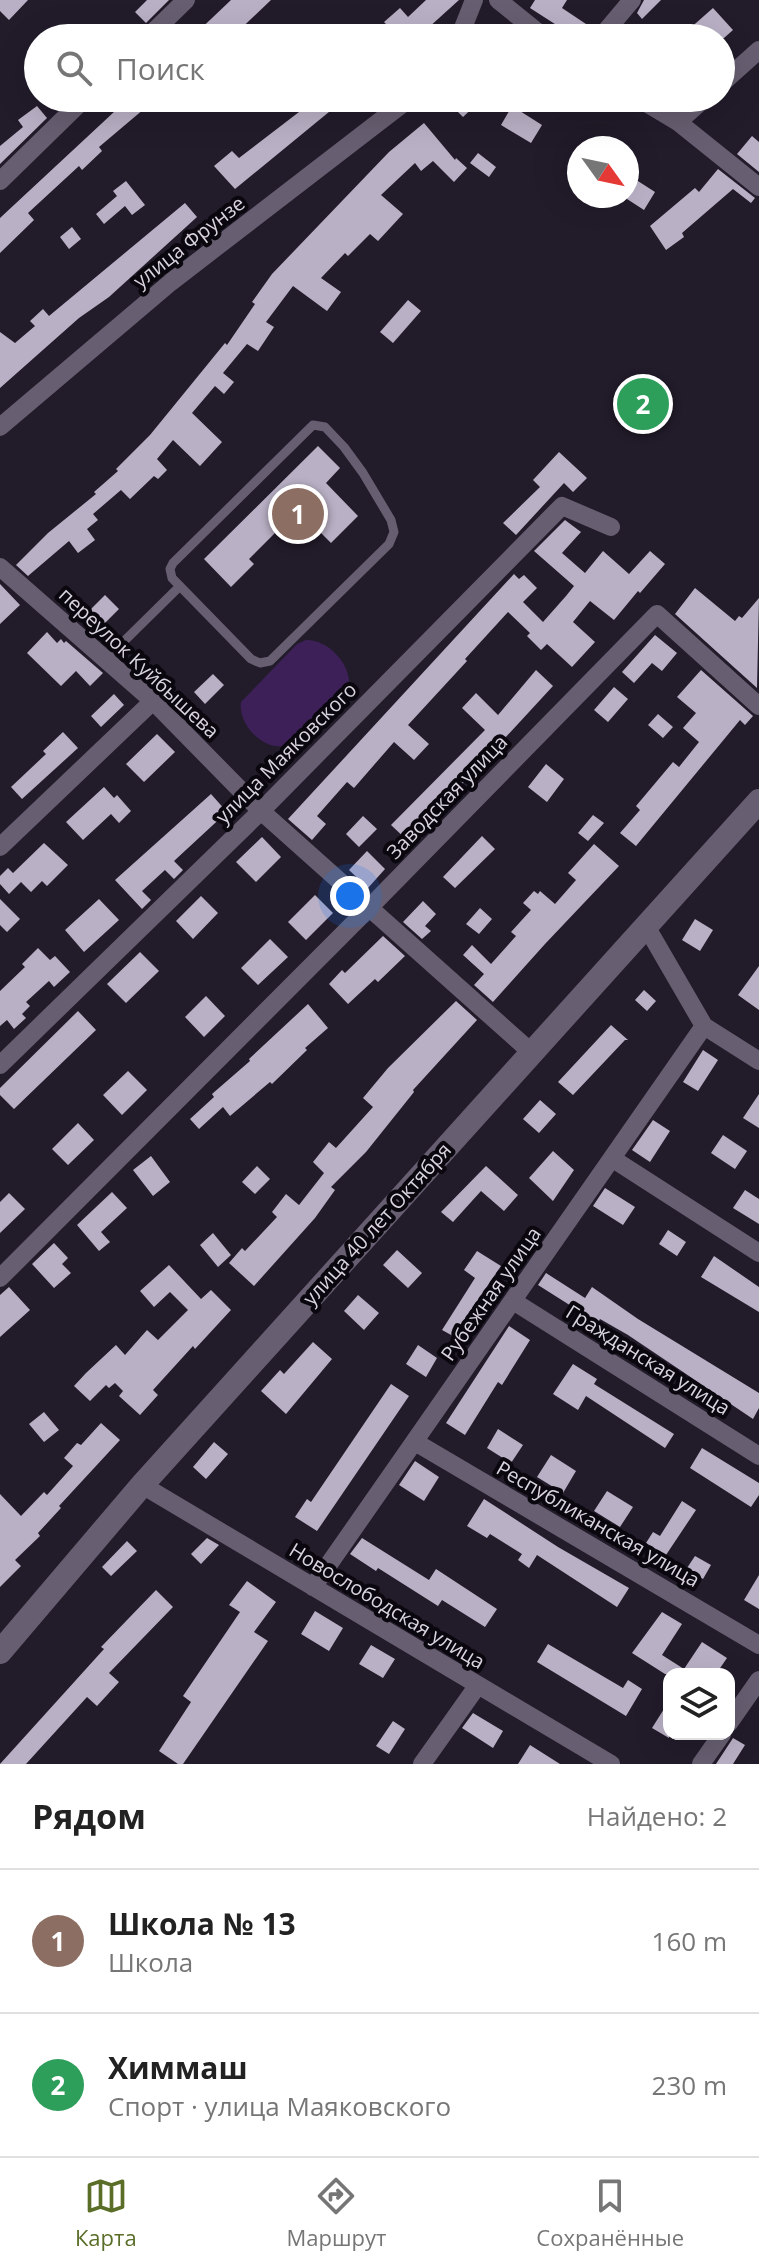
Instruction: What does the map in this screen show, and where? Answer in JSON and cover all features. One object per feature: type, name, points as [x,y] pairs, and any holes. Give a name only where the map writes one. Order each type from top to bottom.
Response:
[{"type":"street","points":[[161,24],[186,0]]},
{"type":"street","points":[[465,24],[474,0]]},
{"type":"street","points":[[498,0],[528,24]]},
{"type":"street","points":[[612,24],[632,0]]},
{"type":"street","points":[[735,71],[759,50]]},
{"type":"street","points":[[0,181],[71,112]]},
{"type":"street","name":"улица Фрунзе","points":[[0,427],[171,282],[392,112]]},
{"type":"street","points":[[661,112],[759,187]]},
{"type":"street","points":[[678,122],[689,112]]},
{"type":"street","name":"улица Маяковского","points":[[0,1065],[261,811],[562,506],[611,527]]},
{"type":"street","name":"переулок Куйбышева","points":[[0,567],[153,701],[261,811],[531,1052]]},
{"type":"street","name":"Заводская улица","points":[[0,1278],[657,614],[759,706]]},
{"type":"street","points":[[0,847],[153,701]]},
{"type":"street","name":"улица 40 лет Октября","points":[[0,1652],[142,1485],[759,801]]},
{"type":"street","points":[[646,926],[704,1026],[759,1061]]},
{"type":"street","name":"Рубежная улица","points":[[313,1587],[704,1026]]},
{"type":"street","points":[[613,1159],[759,1253]]},
{"type":"street","name":"Гражданская улица","points":[[513,1301],[759,1456]]},
{"type":"street","name":"Республиканская улица","points":[[415,1442],[759,1645]]},
{"type":"street","name":"Новослободская улица","points":[[142,1485],[611,1764]]},
{"type":"street","points":[[735,1714],[759,1680]]},
{"type":"street","points":[[422,1764],[478,1685]]},
{"type":"street","points":[[701,1764],[718,1740]]},
{"type":"lane","points":[[313,425],[325,427],[344,447],[394,527],[389,544],[266,663],[251,659],[180,586],[171,575],[173,563],[313,425]]},
{"type":"lane","points":[[106,659],[180,586]]},
{"type":"shaded area","points":[[306,640],[321,643],[335,653],[345,666],[349,681],[343,691],[291,743],[273,746],[249,729],[241,711],[241,702],[297,644]]},
{"type":"building","points":[[0,0],[28,0],[9,20],[0,11]]},
{"type":"building","points":[[147,0],[169,0],[146,23],[135,12]]},
{"type":"building","points":[[231,0],[271,0],[246,24],[206,24]]},
{"type":"building","points":[[426,0],[459,0],[432,24],[384,22],[400,8],[408,17]]},
{"type":"building","points":[[535,0],[567,0],[562,8],[586,24],[555,24],[530,8]]},
{"type":"building","points":[[644,0],[661,0],[642,19],[637,13]]},
{"type":"building","points":[[713,8],[728,24],[695,24]]},
{"type":"building","points":[[29,112],[42,112],[47,118],[0,164],[0,146],[23,127],[18,120]]},
{"type":"building","points":[[114,112],[140,112],[99,147],[102,151],[82,170],[79,166],[28,213],[34,220],[0,253],[0,218]]},
{"type":"building","points":[[299,112],[329,112],[235,189],[214,166],[232,151],[239,158]]},
{"type":"building","points":[[509,112],[521,112],[542,125],[531,143],[501,125]]},
{"type":"building","points":[[424,123],[455,160],[467,168],[454,182],[433,161],[421,171],[415,163],[381,195],[403,214],[378,241],[370,234],[348,256],[345,253],[321,278],[341,292],[327,311],[293,286],[266,322],[274,327],[258,351],[247,344],[223,373],[234,382],[224,394],[215,386],[192,413],[222,442],[200,466],[173,440],[157,459],[167,470],[158,479],[154,476],[130,499],[121,490],[93,514],[98,520],[87,529],[95,540],[78,553],[69,541],[28,576],[16,565],[118,471],[116,469],[150,435],[225,343],[227,345],[272,274],[389,152]]},
{"type":"building","points":[[752,136],[759,142],[759,172],[737,154]]},
{"type":"building","points":[[478,153],[496,167],[489,177],[470,163]]},
{"type":"building","points":[[718,169],[755,198],[751,203],[733,189],[682,233],[684,237],[666,250],[650,226],[695,188],[699,192]]},
{"type":"building","points":[[126,181],[145,205],[132,215],[125,206],[104,224],[96,214],[117,196],[113,191]]},
{"type":"building","points":[[639,182],[655,192],[644,210],[639,207]]},
{"type":"building","points":[[185,203],[197,217],[109,297],[79,318],[0,388],[0,332],[15,343],[35,326],[30,321],[43,309],[49,316]]},
{"type":"building","points":[[72,227],[81,239],[69,249],[60,237]]},
{"type":"building","points":[[408,300],[421,311],[393,343],[380,332]]},
{"type":"building","points":[[318,446],[340,468],[326,483],[358,516],[331,543],[298,510],[249,559],[254,564],[231,587],[204,559]]},
{"type":"building","points":[[559,452],[587,478],[573,492],[564,483],[516,535],[503,523],[540,487],[533,480]]},
{"type":"building","points":[[565,520],[581,532],[562,553],[585,573],[603,551],[629,574],[650,551],[665,564],[614,620],[590,601],[573,622],[595,642],[572,667],[547,644],[541,650],[527,636],[530,633],[508,612],[408,725],[429,744],[414,760],[394,742],[354,788],[347,782],[317,816],[326,824],[312,840],[288,819],[514,574],[519,579],[524,575],[537,588],[523,602],[543,622],[574,586],[534,551]]},
{"type":"building","points":[[0,584],[20,605],[0,624]]},
{"type":"building","points":[[695,588],[735,621],[739,616],[742,618],[759,598],[757,688],[675,614]]},
{"type":"building","points":[[105,595],[119,609],[102,626],[88,612]]},
{"type":"building","points":[[47,632],[57,643],[61,639],[64,643],[66,641],[103,673],[90,686],[76,671],[61,686],[27,653]]},
{"type":"building","points":[[655,635],[677,653],[662,671],[652,663],[634,683],[622,672]]},
{"type":"building","points":[[536,670],[553,686],[409,842],[391,825],[485,730],[462,708],[476,693],[498,715]]},
{"type":"building","points":[[701,670],[753,716],[745,725],[740,720],[636,846],[620,833],[640,810],[636,806],[673,762],[679,767],[699,742],[683,728],[696,713],[677,697]]},
{"type":"building","points":[[213,674],[224,685],[205,704],[194,692]]},
{"type":"building","points":[[614,687],[628,699],[608,722],[594,710]]},
{"type":"building","points":[[114,694],[124,705],[101,727],[91,716]]},
{"type":"building","points":[[658,714],[673,727],[663,738],[648,725]]},
{"type":"building","points":[[63,732],[78,748],[22,799],[11,787],[46,754],[43,751]]},
{"type":"building","points":[[157,734],[175,752],[144,782],[126,764]]},
{"type":"building","points":[[546,764],[564,779],[547,802],[528,787]]},
{"type":"building","points":[[104,787],[114,798],[117,795],[131,811],[119,823],[111,814],[83,840],[66,822]]},
{"type":"building","points":[[211,794],[227,812],[174,861],[183,870],[174,879],[165,870],[142,891],[151,900],[142,909],[115,880]]},
{"type":"building","points":[[593,815],[604,823],[588,841],[578,833]]},
{"type":"building","points":[[363,816],[377,829],[359,847],[346,834]]},
{"type":"building","points":[[482,836],[495,849],[455,888],[443,877]]},
{"type":"building","points":[[262,837],[281,857],[256,882],[236,862]]},
{"type":"building","points":[[44,843],[68,865],[47,886],[42,881],[31,892],[21,882],[9,894],[0,884],[0,876],[8,868],[13,873]]},
{"type":"building","points":[[594,844],[619,866],[493,1002],[474,985],[484,974],[463,955],[472,945],[491,964],[516,936],[511,932],[531,910],[523,903],[534,891],[538,894],[540,891],[555,904],[576,880],[568,873]]},
{"type":"building","points":[[367,851],[385,869],[368,888],[349,870]]},
{"type":"building","points":[[315,895],[333,913],[306,940],[288,922]]},
{"type":"building","points":[[201,896],[218,913],[193,939],[176,921]]},
{"type":"building","points":[[0,899],[20,919],[7,932],[0,925]]},
{"type":"building","points":[[99,899],[119,920],[84,952],[65,930]]},
{"type":"building","points":[[423,901],[436,914],[425,926],[431,931],[422,939],[403,922]]},
{"type":"building","points":[[480,908],[492,919],[479,934],[466,924]]},
{"type":"building","points":[[695,919],[713,930],[700,951],[682,940]]},
{"type":"building","points":[[383,936],[405,956],[378,982],[375,979],[348,1004],[329,984],[342,970],[345,973]]},
{"type":"building","points":[[270,939],[288,957],[258,985],[241,968]]},
{"type":"building","points":[[38,948],[50,960],[55,956],[70,972],[54,987],[49,981],[26,1002],[30,1006],[22,1014],[26,1018],[14,1029],[7,1020],[0,1026],[0,991],[25,967],[22,964]]},
{"type":"building","points":[[140,952],[159,971],[126,1003],[107,984]]},
{"type":"building","points":[[759,966],[759,1010],[738,995]]},
{"type":"building","points":[[644,990],[656,1001],[647,1011],[635,1000]]},
{"type":"building","points":[[206,996],[225,1016],[204,1037],[185,1017]]},
{"type":"building","points":[[456,1001],[477,1020],[413,1090],[366,1152],[331,1187],[335,1190],[315,1218],[254,1286],[229,1263],[242,1248],[245,1251],[277,1217],[272,1212],[286,1194],[299,1205],[324,1173],[313,1162],[329,1142],[336,1148],[373,1107],[363,1098],[388,1068]]},
{"type":"building","points":[[308,1004],[328,1028],[272,1084],[270,1082],[230,1116],[223,1107],[199,1129],[190,1119],[214,1097],[212,1094]]},
{"type":"building","points":[[78,1011],[96,1030],[14,1109],[0,1095],[0,1088]]},
{"type":"building","points":[[611,1025],[628,1040],[573,1095],[558,1082]]},
{"type":"building","points":[[703,1050],[718,1060],[698,1091],[683,1082]]},
{"type":"building","points":[[128,1071],[147,1090],[122,1115],[103,1095]]},
{"type":"building","points":[[759,1094],[759,1128],[743,1118]]},
{"type":"building","points":[[540,1100],[556,1114],[539,1133],[523,1119]]},
{"type":"building","points":[[653,1120],[670,1131],[650,1162],[632,1150]]},
{"type":"building","points":[[78,1123],[94,1140],[68,1165],[52,1149]]},
{"type":"building","points":[[723,1135],[747,1151],[735,1169],[711,1153]]},
{"type":"building","points":[[553,1151],[574,1170],[553,1201],[529,1178]]},
{"type":"building","points":[[151,1156],[170,1182],[153,1196],[133,1170]]},
{"type":"building","points":[[257,1166],[270,1179],[255,1194],[242,1182]]},
{"type":"building","points":[[486,1166],[518,1195],[504,1211],[481,1191],[453,1222],[441,1212]]},
{"type":"building","points":[[605,1188],[635,1207],[623,1225],[593,1206]]},
{"type":"building","points":[[745,1190],[759,1199],[759,1224],[733,1208]]},
{"type":"building","points":[[112,1192],[127,1208],[101,1232],[110,1242],[99,1251],[77,1225]]},
{"type":"building","points":[[9,1193],[25,1209],[0,1233],[0,1202]]},
{"type":"building","points":[[668,1230],[686,1242],[677,1256],[659,1244]]},
{"type":"building","points":[[213,1233],[231,1255],[218,1267],[200,1245]]},
{"type":"building","points":[[54,1243],[68,1258],[62,1264],[71,1273],[54,1288],[32,1264]]},
{"type":"building","points":[[397,1250],[422,1273],[408,1288],[383,1265]]},
{"type":"building","points":[[477,1251],[501,1266],[453,1336],[442,1330],[475,1278],[464,1270]]},
{"type":"building","points":[[714,1256],[759,1287],[759,1312],[701,1277]]},
{"type":"building","points":[[169,1265],[201,1299],[211,1290],[231,1310],[153,1390],[158,1395],[140,1415],[119,1396],[123,1391],[115,1383],[109,1388],[106,1385],[90,1401],[74,1386],[116,1345],[125,1355],[147,1330],[158,1340],[188,1310],[170,1292],[154,1307],[140,1291]]},
{"type":"building","points":[[546,1273],[585,1298],[592,1287],[759,1393],[759,1408],[753,1419],[628,1335],[600,1319],[598,1323],[538,1285]]},
{"type":"building","points":[[9,1287],[30,1310],[0,1337],[0,1295]]},
{"type":"building","points":[[358,1295],[379,1313],[364,1330],[344,1311]]},
{"type":"building","points":[[509,1326],[530,1340],[502,1385],[498,1382],[465,1435],[446,1423]]},
{"type":"building","points":[[313,1342],[332,1359],[286,1414],[261,1391],[280,1370],[284,1374]]},
{"type":"building","points":[[418,1345],[437,1358],[426,1377],[406,1364]]},
{"type":"building","points":[[573,1364],[597,1379],[594,1384],[674,1434],[665,1448],[586,1396],[578,1410],[553,1394]]},
{"type":"building","points":[[391,1384],[409,1396],[317,1531],[295,1517],[307,1499],[311,1502]]},
{"type":"building","points":[[44,1412],[59,1430],[44,1442],[29,1424]]},
{"type":"building","points":[[101,1423],[120,1440],[59,1506],[61,1508],[38,1533],[40,1536],[15,1560],[21,1566],[0,1587],[0,1494],[21,1516],[44,1492],[47,1495],[73,1466],[64,1458]]},
{"type":"building","points":[[498,1429],[523,1445],[511,1463],[487,1448]]},
{"type":"building","points":[[214,1442],[228,1454],[206,1479],[193,1467]]},
{"type":"building","points":[[702,1448],[759,1483],[759,1495],[751,1507],[690,1468]]},
{"type":"building","points":[[551,1455],[576,1471],[563,1493],[537,1477]]},
{"type":"building","points":[[415,1461],[439,1477],[424,1501],[399,1485]]},
{"type":"building","points":[[607,1491],[633,1507],[620,1527],[594,1511]]},
{"type":"building","points":[[484,1499],[629,1588],[617,1607],[537,1555],[529,1568],[518,1560],[522,1554],[490,1534],[487,1538],[467,1526]]},
{"type":"building","points":[[682,1501],[696,1510],[666,1555],[646,1543],[653,1532],[660,1536]]},
{"type":"building","points":[[207,1538],[219,1545],[201,1564],[191,1554]]},
{"type":"building","points":[[362,1538],[429,1580],[436,1569],[497,1609],[485,1627],[442,1600],[438,1606],[350,1554]]},
{"type":"building","points":[[127,1541],[137,1551],[111,1576],[102,1567]]},
{"type":"building","points":[[695,1556],[711,1565],[703,1579],[687,1568]]},
{"type":"building","points":[[759,1575],[759,1609],[744,1600]]},
{"type":"building","points":[[247,1581],[276,1602],[254,1632],[268,1641],[183,1764],[178,1764],[159,1751],[191,1702],[183,1696],[240,1612],[229,1605]]},
{"type":"building","points":[[156,1590],[173,1607],[109,1673],[119,1682],[97,1706],[87,1697],[26,1764],[0,1764],[104,1649],[101,1647]]},
{"type":"building","points":[[315,1611],[343,1628],[329,1651],[301,1634]]},
{"type":"building","points":[[662,1612],[682,1624],[662,1655],[682,1668],[663,1668],[663,1673],[632,1653]]},
{"type":"building","points":[[702,1642],[727,1658],[720,1668],[685,1668]]},
{"type":"building","points":[[548,1644],[623,1688],[628,1680],[642,1689],[626,1716],[537,1662]]},
{"type":"building","points":[[371,1645],[395,1659],[383,1678],[359,1664]]},
{"type":"building","points":[[663,1711],[663,1734],[652,1728]]},
{"type":"building","points":[[473,1713],[503,1731],[493,1748],[462,1728]]},
{"type":"building","points":[[393,1721],[405,1729],[389,1754],[376,1746]]},
{"type":"building","points":[[732,1740],[745,1745],[733,1764],[716,1764]]},
{"type":"building","points":[[530,1745],[560,1764],[518,1764]]},
{"type":"place","name":"Химмаш","points":[[643,404]]},
{"type":"place","name":"Школа № 13","points":[[298,514]]}]
